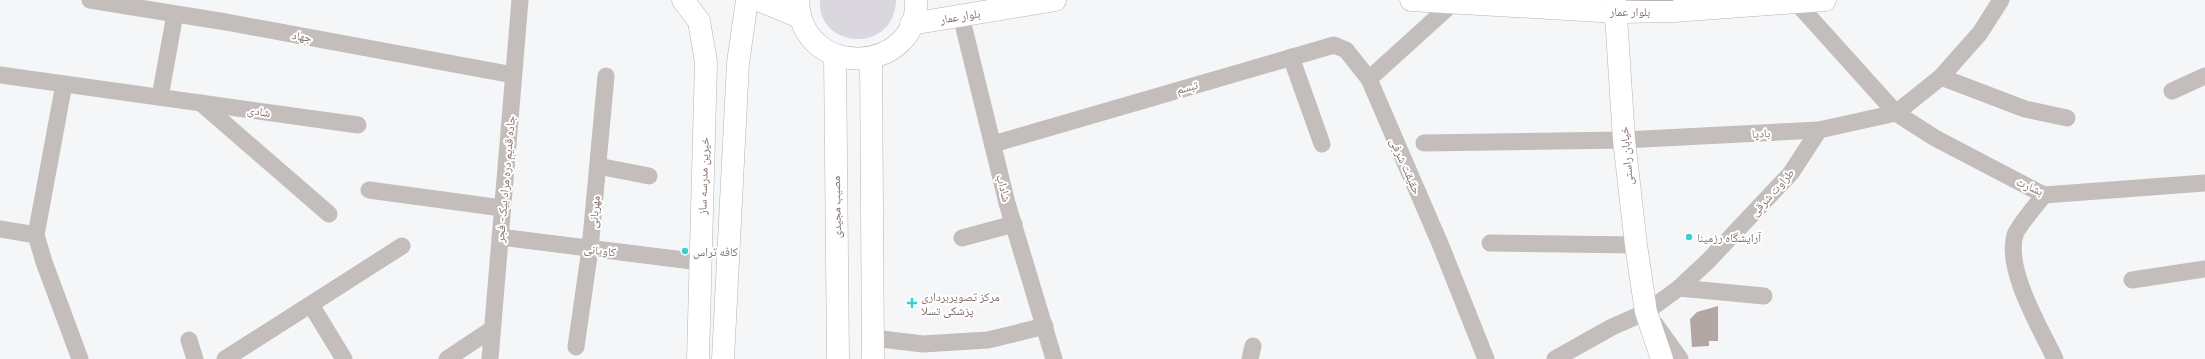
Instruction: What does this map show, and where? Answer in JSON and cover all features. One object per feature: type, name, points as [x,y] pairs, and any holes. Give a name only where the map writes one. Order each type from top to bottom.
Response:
[{"type":"main road","name":"خیرین مدرسه ساز","points":[[683,0],[699,21],[706,62],[698,359]]},
{"type":"main road","points":[[723,359],[738,63],[747,0]]},
{"type":"main road","points":[[758,0],[799,8],[807,33],[819,46],[835,55],[853,60],[871,58],[893,47],[902,39],[912,24],[916,0]]},
{"type":"main road","name":"بلوار عمار","points":[[912,24],[1055,0]]},
{"type":"main road","name":"بلوار عمار","points":[[1411,0],[1616,6],[1674,11],[1825,0]]},
{"type":"main road","name":"خیابان راستی","points":[[1616,6],[1624,140],[1636,245],[1646,312]]},
{"type":"main road","name":"مصیب مجیدی","points":[[835,55],[838,359]]},
{"type":"main road","points":[[871,58],[873,348]]},
{"type":"main road","points":[[706,62],[738,63]]},
{"type":"main road","points":[[1646,312],[1646,359]]},
{"type":"main road","points":[[1646,312],[1662,359]]},
{"type":"street","name":"جهاد","points":[[90,0],[513,75]]},
{"type":"street","name":"جاده قدیم دره مراد بیک- فجر","points":[[490,359],[520,0]]},
{"type":"street","points":[[1896,113],[1941,77],[1980,33],[2001,0]]},
{"type":"street","points":[[1369,79],[1454,2]]},
{"type":"street","name":"بشارت","points":[[1796,2],[1896,113],[1935,138],[2044,195],[2205,183]]},
{"type":"street","points":[[160,97],[175,14]]},
{"type":"street","name":"شاداب","points":[[961,16],[1014,224],[1054,359]]},
{"type":"street","name":"تبسم","points":[[993,144],[1334,45],[1346,50],[1369,79]]},
{"type":"street","points":[[1291,57],[1322,144]]},
{"type":"street","name":"شادی","points":[[0,74],[358,125]]},
{"type":"street","name":"مهربانی","points":[[576,347],[590,249],[606,76]]},
{"type":"street","points":[[2172,91],[2205,76]]},
{"type":"street","points":[[1941,77],[2025,109],[2067,118]]},
{"type":"street","name":"حقیقت شرفی","points":[[1369,79],[1441,246],[1486,359]]},
{"type":"street","points":[[64,84],[36,235],[44,262],[80,359]]},
{"type":"street","points":[[201,103],[329,214]]},
{"type":"street","name":"بادپا","points":[[1424,143],[1624,140],[1819,130],[1896,113]]},
{"type":"street","name":"طراوت شرقی","points":[[1555,359],[1612,327],[1646,312],[1679,288],[1708,261],[1791,173],[1819,130]]},
{"type":"street","points":[[598,166],[649,176]]},
{"type":"street","points":[[370,190],[502,208]]},
{"type":"street","points":[[2044,195],[2015,234],[2013,258],[2022,287],[2055,359]]},
{"type":"street","points":[[962,238],[1014,224]]},
{"type":"street","points":[[0,228],[36,235]]},
{"type":"street","name":"کاویانی","points":[[500,237],[700,262]]},
{"type":"street","points":[[1490,243],[1636,245]]},
{"type":"street","points":[[225,359],[312,305],[402,246]]},
{"type":"street","points":[[2132,280],[2205,270]]},
{"type":"street","points":[[1679,288],[1764,296]]},
{"type":"street","points":[[312,305],[344,359]]},
{"type":"street","points":[[1646,312],[1680,359]]},
{"type":"street","points":[[873,348],[981,340],[1045,326]]},
{"type":"street","points":[[447,359],[492,329]]},
{"type":"street","points":[[189,340],[194,359]]},
{"type":"shaded area","points":[[820,0],[896,0],[892,18],[883,30],[870,37],[856,39],[842,36],[830,28],[822,16]]},
{"type":"building","points":[[1718,306],[1718,341],[1709,341],[1709,346],[1692,347],[1690,319],[1697,312]]},
{"type":"place","name":"آرایشگاه رزمینا","points":[[1689,237]]},
{"type":"place","name":"کافه تراس","points":[[685,251]]},
{"type":"place","name":"مرکز تصویربرداری پزشکی تسلا","points":[[912,303]]}]
